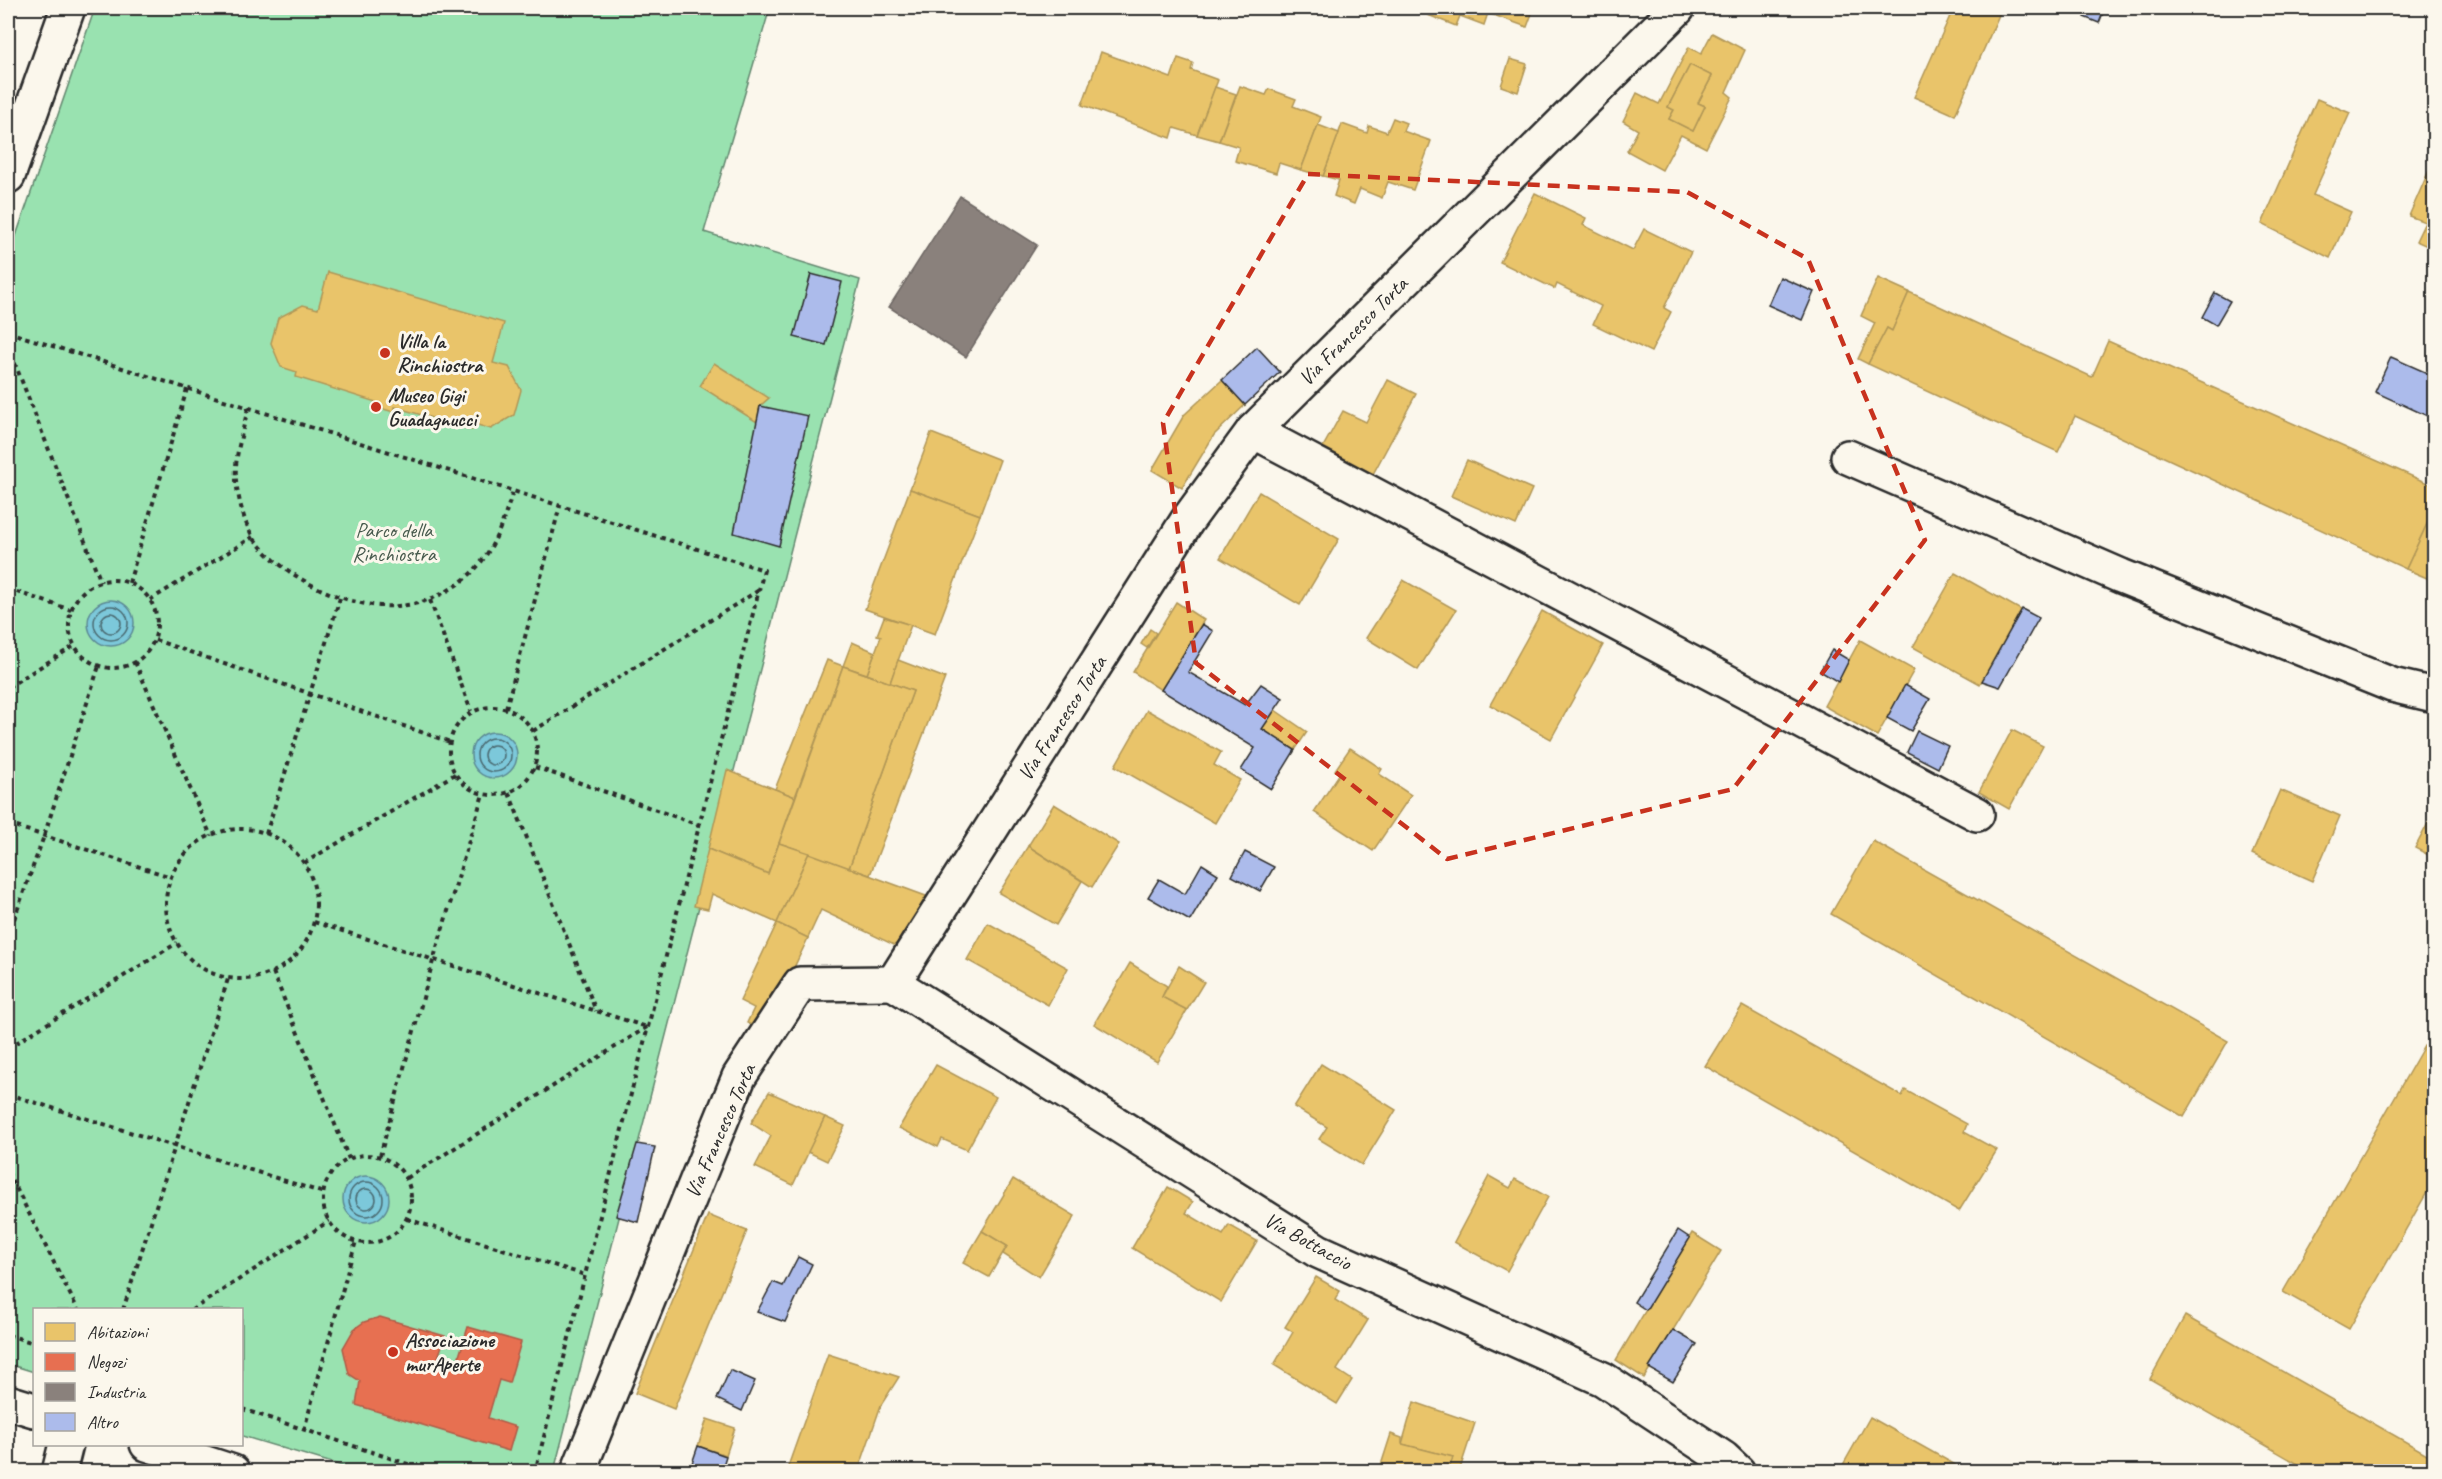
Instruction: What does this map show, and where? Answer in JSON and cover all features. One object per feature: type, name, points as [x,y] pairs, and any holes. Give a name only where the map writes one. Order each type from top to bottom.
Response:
[{"type":"street","points":[[8,176],[68,8]]},
{"type":"street","name":"Via Francesco Torta","points":[[579,1472],[739,1077],[800,984],[893,983],[1187,521],[1253,431],[1678,8]]},
{"type":"street","points":[[1253,431],[1977,813]]},
{"type":"street","points":[[1848,458],[2186,602],[2392,685],[2434,695]]},
{"type":"street","name":"Via Bottaccio","points":[[893,983],[1318,1251],[1603,1379],[1723,1458],[1738,1472]]},
{"type":"street","points":[[8,1402],[33,1410]]},
{"type":"street","points":[[59,1472],[66,1446]]},
{"type":"street","points":[[153,1446],[233,1472]]},
{"type":"path","points":[[8,332],[764,570],[535,1472]]},
{"type":"path","points":[[8,346],[101,582]]},
{"type":"path","points":[[129,583],[187,389]]},
{"type":"path","points":[[248,408],[235,465],[237,492],[253,537],[284,568],[340,598],[374,608],[429,600],[452,588],[476,567],[502,525],[513,491]]},
{"type":"path","points":[[506,708],[560,506]]},
{"type":"path","points":[[150,600],[253,537]]},
{"type":"path","points":[[108,579],[129,583],[142,590],[150,600],[158,621],[155,640],[145,656],[129,666],[110,669],[99,666],[82,656],[74,646],[68,628],[71,610],[77,596],[91,584],[108,579]]},
{"type":"path","points":[[8,589],[71,610]]},
{"type":"path","points":[[533,731],[759,590]]},
{"type":"path","points":[[266,834],[340,598]]},
{"type":"path","points":[[429,600],[471,711]]},
{"type":"path","points":[[155,640],[450,742]]},
{"type":"path","points":[[8,687],[74,646]]},
{"type":"path","points":[[135,662],[211,836]]},
{"type":"path","points":[[8,936],[44,836],[99,666]]},
{"type":"path","points":[[489,706],[506,708],[522,717],[533,731],[538,749],[535,767],[525,783],[509,793],[490,796],[462,784],[455,774],[448,755],[450,742],[458,723],[471,711],[489,706]]},
{"type":"path","points":[[535,767],[699,825]]},
{"type":"path","points":[[304,863],[455,774]]},
{"type":"path","points":[[509,793],[596,1012]]},
{"type":"path","points":[[380,1156],[433,961],[483,794]]},
{"type":"path","points":[[8,824],[171,877]]},
{"type":"path","points":[[225,829],[256,829],[266,834],[283,841],[304,863],[315,890],[314,922],[305,944],[287,965],[263,978],[235,981],[208,974],[182,955],[167,926],[165,894],[176,864],[198,841],[225,829]]},
{"type":"path","points":[[314,922],[647,1028]]},
{"type":"path","points":[[8,1048],[177,943]]},
{"type":"path","points":[[273,972],[349,1159]]},
{"type":"path","points":[[124,1308],[173,1146],[228,979]]},
{"type":"path","points":[[407,1178],[647,1028]]},
{"type":"path","points":[[8,1094],[324,1193]]},
{"type":"path","points":[[362,1154],[380,1156],[396,1165],[407,1178],[412,1196],[407,1219],[399,1231],[384,1241],[365,1244],[336,1231],[329,1221],[323,1203],[324,1193],[332,1171],[349,1159],[362,1154]]},
{"type":"path","points":[[8,1172],[77,1308]]},
{"type":"path","points":[[407,1219],[585,1275]]},
{"type":"path","points":[[195,1308],[329,1221]]},
{"type":"path","points":[[304,1430],[356,1241]]},
{"type":"path","points":[[8,1335],[33,1343]]},
{"type":"path","points":[[243,1410],[432,1472]]},
{"type":"highlighted area","points":[[1308,174],[1687,192],[1808,259],[1925,540],[1733,789],[1447,859],[1196,663],[1163,423]]},
{"type":"green space","name":"Parco della Rinchiostra","points":[[95,8],[770,8],[704,232],[860,280],[554,1471],[359,1471],[243,1436],[243,1308],[33,1308],[33,1372],[8,1364],[8,259]]},
{"type":"water","points":[[111,600],[120,601],[127,607],[133,614],[133,632],[127,639],[120,645],[111,646],[102,645],[95,639],[89,632],[88,623],[89,614],[95,607],[102,601]]},
{"type":"water","points":[[494,732],[503,733],[510,739],[516,746],[516,764],[510,771],[503,777],[494,778],[485,777],[478,771],[472,764],[471,755],[472,746],[478,739],[485,733]]},
{"type":"water","points":[[366,1176],[375,1177],[382,1183],[388,1190],[388,1208],[382,1215],[375,1221],[366,1222],[357,1221],[350,1215],[344,1208],[343,1199],[344,1190],[350,1183],[357,1177]]},
{"type":"building: Abitazioni","points":[[1423,8],[1534,8],[1527,27],[1488,13],[1484,25],[1460,16],[1456,26],[1428,15],[1430,10]]},
{"type":"building: Abitazioni","points":[[1931,8],[2002,8],[1955,115],[1914,97],[1950,16]]},
{"type":"building: Abitazioni","points":[[1712,33],[1745,50],[1726,92],[1732,97],[1706,148],[1681,135],[1662,170],[1627,151],[1638,130],[1623,121],[1637,93],[1659,104],[1689,47],[1701,54]],"holes":[[[1690,65],[1712,76],[1698,103],[1705,106],[1693,131],[1669,119],[1674,110],[1668,107]]]},
{"type":"building: Abitazioni","points":[[1101,52],[1171,78],[1178,58],[1193,63],[1191,70],[1218,80],[1197,135],[1174,128],[1171,138],[1082,105]]},
{"type":"building: Abitazioni","points":[[1510,59],[1527,64],[1518,92],[1501,86]]},
{"type":"building: Abitazioni","points":[[1690,65],[1712,76],[1698,103],[1705,106],[1693,131],[1669,119],[1674,110],[1668,107]]},
{"type":"building: Abitazioni","points":[[1240,86],[1266,95],[1269,89],[1296,99],[1293,106],[1321,117],[1301,170],[1279,163],[1276,173],[1235,161],[1239,147],[1219,141]]},
{"type":"building: Abitazioni","points":[[1215,87],[1236,94],[1219,141],[1197,135]]},
{"type":"building: Abitazioni","points":[[2317,99],[2350,113],[2313,195],[2351,212],[2330,258],[2262,224]]},
{"type":"building: Abitazioni","points":[[1393,118],[1406,123],[1403,131],[1431,141],[1413,190],[1388,182],[1382,198],[1360,189],[1354,204],[1334,196],[1339,180],[1323,176],[1342,124],[1367,133],[1369,126],[1387,132]]},
{"type":"building: Abitazioni","points":[[1318,125],[1339,133],[1323,176],[1301,170]]},
{"type":"building: Abitazioni","points":[[2434,159],[2434,249],[2416,241],[2425,222],[2409,216]]},
{"type":"building: Abitazioni","points":[[1535,193],[1586,218],[1583,225],[1633,250],[1644,229],[1691,252],[1664,308],[1671,312],[1651,352],[1593,324],[1601,306],[1557,284],[1555,289],[1500,262]]},
{"type":"building: Abitazioni","name":"Villa la Rinchiostra","points":[[328,272],[504,323],[493,363],[509,367],[521,390],[514,415],[491,429],[474,424],[472,430],[395,407],[394,412],[376,407],[376,402],[296,377],[297,372],[281,367],[271,343],[278,318],[303,305],[318,309]]},
{"type":"building: Abitazioni","points":[[1878,278],[1909,292],[1892,331],[1887,328],[1868,364],[1858,359],[1875,323],[1861,316]]},
{"type":"building: Abitazioni","points":[[1909,292],[2092,377],[2108,341],[2434,486],[2434,509],[2406,569],[2075,416],[2058,452],[1868,364],[1887,328],[1892,331]]},
{"type":"building: Abitazioni","points":[[714,363],[769,398],[760,406],[757,422],[700,386]]},
{"type":"building: Abitazioni","points":[[1222,380],[1245,405],[1214,435],[1182,488],[1152,470],[1184,415]]},
{"type":"building: Abitazioni","points":[[1388,380],[1416,394],[1373,474],[1323,447],[1343,411],[1366,422]]},
{"type":"building: Abitazioni","points":[[931,433],[1000,460],[980,515],[910,489]]},
{"type":"building: Abitazioni","points":[[1467,460],[1532,489],[1516,525],[1451,496]]},
{"type":"building: Abitazioni","points":[[910,489],[980,515],[935,634],[865,609]]},
{"type":"building: Abitazioni","points":[[1259,492],[1339,539],[1300,605],[1220,558]]},
{"type":"building: Abitazioni","points":[[2434,509],[2434,581],[2406,569]]},
{"type":"building: Abitazioni","points":[[1955,573],[2021,610],[1980,684],[1913,647]]},
{"type":"building: Abitazioni","points":[[1403,580],[1456,610],[1418,670],[1366,638]]},
{"type":"building: Abitazioni","points":[[1176,602],[1204,620],[1161,690],[1133,672]]},
{"type":"building: Abitazioni","points":[[1542,611],[1603,645],[1551,739],[1490,705]]},
{"type":"building: Abitazioni","points":[[884,617],[911,625],[890,683],[867,674],[881,636],[877,635]]},
{"type":"building: Abitazioni","points":[[1150,629],[1156,633],[1147,648],[1141,644]]},
{"type":"building: Abitazioni","points":[[1860,640],[1914,670],[1877,736],[1824,706]]},
{"type":"building: Abitazioni","points":[[852,642],[875,652],[867,674],[843,666]]},
{"type":"building: Abitazioni","points":[[827,660],[843,666],[795,797],[775,789]]},
{"type":"building: Abitazioni","points":[[898,660],[945,678],[870,875],[849,868],[913,691],[890,683]]},
{"type":"building: Abitazioni","points":[[843,666],[913,691],[849,868],[779,843]]},
{"type":"building: Abitazioni","points":[[1147,710],[1221,752],[1214,765],[1240,780],[1215,823],[1115,766]]},
{"type":"building: Abitazioni","points":[[1275,710],[1307,732],[1295,750],[1262,729]]},
{"type":"building: Abitazioni","points":[[2012,730],[2043,746],[2009,809],[1979,792]]},
{"type":"building: Abitazioni","points":[[1350,748],[1382,769],[1379,774],[1411,795],[1373,851],[1314,812],[1340,773],[1335,770]]},
{"type":"building: Abitazioni","points":[[727,770],[795,797],[768,874],[708,849]]},
{"type":"building: Abitazioni","points":[[2280,790],[2340,816],[2312,881],[2252,854]]},
{"type":"building: Abitazioni","points":[[1054,804],[1119,844],[1092,887],[1028,846]]},
{"type":"building: Abitazioni","points":[[2434,812],[2434,858],[2415,848]]},
{"type":"building: Abitazioni","points":[[1873,841],[2228,1041],[2184,1117],[1831,914]]},
{"type":"building: Abitazioni","points":[[779,843],[809,853],[777,923],[712,894],[708,909],[694,906],[708,849],[768,874]]},
{"type":"building: Abitazioni","points":[[1028,846],[1082,881],[1056,925],[999,893]]},
{"type":"building: Abitazioni","points":[[809,853],[934,899],[912,938],[894,945],[821,910],[808,938],[777,923]]},
{"type":"building: Abitazioni","points":[[777,923],[808,938],[764,1031],[747,1023],[754,1008],[740,1001]]},
{"type":"building: Abitazioni","points":[[988,923],[1068,968],[1048,1005],[967,960]]},
{"type":"building: Abitazioni","points":[[1130,963],[1167,986],[1162,997],[1187,1010],[1157,1062],[1094,1024]]},
{"type":"building: Abitazioni","points":[[1179,966],[1204,982],[1187,1010],[1162,997]]},
{"type":"building: Abitazioni","points":[[1742,1006],[1902,1096],[1905,1090],[1967,1124],[1964,1132],[1997,1150],[1959,1211],[1705,1066]]},
{"type":"building: Abitazioni","points":[[2424,1046],[2434,1052],[2434,1180],[2349,1329],[2283,1292]]},
{"type":"building: Abitazioni","points":[[1321,1064],[1396,1110],[1362,1165],[1319,1139],[1327,1127],[1294,1107]]},
{"type":"building: Abitazioni","points":[[936,1065],[996,1097],[967,1150],[942,1139],[938,1147],[899,1128]]},
{"type":"building: Abitazioni","points":[[769,1092],[825,1117],[793,1185],[755,1167],[771,1136],[751,1123]]},
{"type":"building: Abitazioni","points":[[825,1117],[845,1126],[827,1161],[808,1152]]},
{"type":"building: Abitazioni","points":[[1489,1176],[1510,1188],[1515,1179],[1548,1197],[1507,1271],[1454,1242]]},
{"type":"building: Abitazioni","points":[[1013,1179],[1075,1216],[1039,1277],[1003,1254],[1007,1246],[982,1231]]},
{"type":"building: Abitazioni","points":[[1168,1187],[1193,1202],[1186,1213],[1223,1235],[1229,1225],[1257,1241],[1221,1302],[1132,1248]]},
{"type":"building: Abitazioni","points":[[708,1215],[747,1231],[674,1409],[635,1393]]},
{"type":"building: Abitazioni","points":[[982,1231],[1007,1246],[989,1277],[963,1263]]},
{"type":"building: Abitazioni","points":[[1692,1233],[1721,1251],[1644,1378],[1616,1360]]},
{"type":"building: Abitazioni","points":[[1316,1277],[1340,1291],[1335,1300],[1368,1320],[1337,1370],[1352,1380],[1337,1404],[1274,1365],[1293,1332],[1285,1327]]},
{"type":"building: Abitazioni","points":[[2185,1316],[2434,1458],[2434,1472],[2312,1472],[2150,1379]]},
{"type":"building: Abitazioni","points":[[828,1354],[899,1377],[881,1405],[858,1472],[786,1472]]},
{"type":"building: Abitazioni","points":[[1414,1402],[1475,1423],[1459,1472],[1448,1472],[1453,1457],[1402,1444]]},
{"type":"building: Abitazioni","points":[[1870,1417],[1968,1472],[1839,1472]]},
{"type":"building: Abitazioni","points":[[707,1419],[735,1428],[726,1455],[698,1446]]},
{"type":"building: Abitazioni","points":[[1391,1434],[1402,1438],[1402,1444],[1453,1457],[1448,1472],[1399,1472],[1381,1465]]},
{"type":"building: Abitazioni","points":[[632,1464],[649,1472],[629,1472]]},
{"type":"building: Negozi","points":[[380,1317],[445,1336],[437,1361],[456,1366],[468,1327],[521,1342],[509,1383],[499,1380],[488,1418],[516,1427],[509,1451],[356,1405],[360,1381],[349,1374],[343,1348],[354,1329],[364,1322]]},
{"type":"building: Industria","points":[[960,196],[1037,245],[966,357],[889,307]]},
{"type":"building: Altro","points":[[2087,8],[2105,8],[2099,23],[2084,17]]},
{"type":"building: Altro","points":[[811,274],[842,282],[826,345],[794,337]]},
{"type":"building: Altro","points":[[1780,277],[1814,292],[1802,320],[1768,305]]},
{"type":"building: Altro","points":[[2215,293],[2230,301],[2216,325],[2202,317]]},
{"type":"building: Altro","points":[[1257,347],[1280,372],[1245,405],[1222,380]]},
{"type":"building: Altro","points":[[2391,357],[2434,376],[2434,419],[2375,392]]},
{"type":"building: Altro","points":[[760,406],[808,416],[779,546],[734,533]]},
{"type":"building: Altro","points":[[2022,609],[2039,618],[2000,687],[1982,681]]},
{"type":"building: Altro","points":[[1202,624],[1213,631],[1188,672],[1245,705],[1261,684],[1283,698],[1262,729],[1295,750],[1271,789],[1241,770],[1255,748],[1161,690]]},
{"type":"building: Altro","points":[[1832,650],[1849,660],[1838,682],[1820,671]]},
{"type":"building: Altro","points":[[1905,685],[1930,699],[1911,731],[1887,718]]},
{"type":"building: Altro","points":[[1917,731],[1948,746],[1938,768],[1907,752]]},
{"type":"building: Altro","points":[[1245,852],[1274,867],[1260,891],[1232,876]]},
{"type":"building: Altro","points":[[1202,864],[1218,874],[1190,921],[1148,897],[1159,879],[1185,894]]},
{"type":"building: Altro","points":[[637,1144],[655,1147],[638,1222],[616,1216]]},
{"type":"building: Altro","points":[[1678,1230],[1690,1238],[1646,1310],[1634,1302]]},
{"type":"building: Altro","points":[[798,1257],[812,1264],[785,1322],[757,1312],[773,1282],[783,1286]]},
{"type":"building: Altro","points":[[1673,1330],[1697,1344],[1673,1382],[1649,1368]]},
{"type":"building: Altro","points":[[730,1370],[755,1381],[742,1411],[717,1399]]},
{"type":"building: Altro","points":[[698,1446],[726,1456],[721,1472],[689,1472]]},
{"type":"place","name":"Villa la Rinchiostra","points":[[385,353]]},
{"type":"place","name":"Museo Gigi Guadagnucci","points":[[376,407]]},
{"type":"place","name":"Associazione murAperte","points":[[393,1352]]}]
